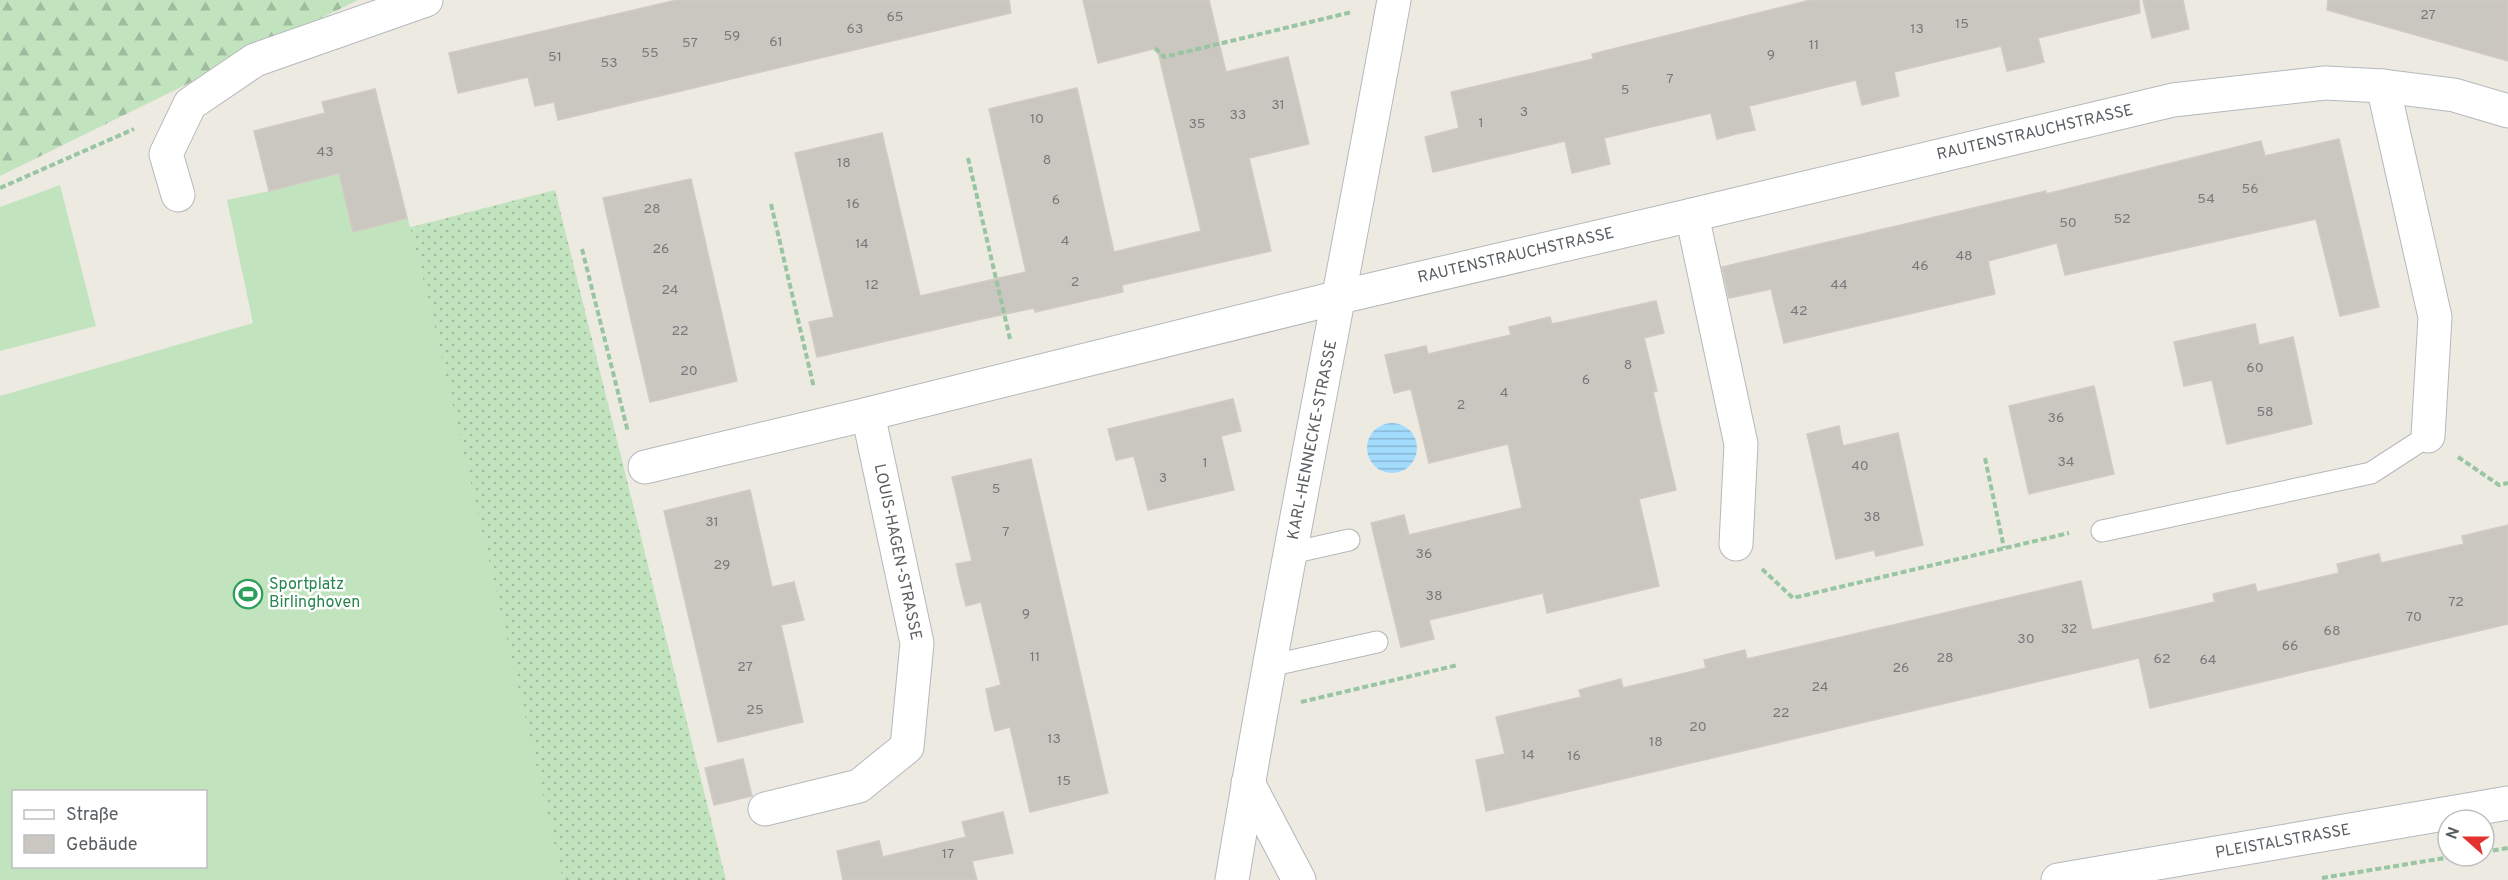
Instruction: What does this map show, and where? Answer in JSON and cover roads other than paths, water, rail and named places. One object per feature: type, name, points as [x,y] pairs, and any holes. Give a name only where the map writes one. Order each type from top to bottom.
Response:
[{"type":"street","points":[[178,195],[166,154],[190,104],[255,60],[426,0]]},
{"type":"street","name":"KARL-HENNECKE-STRASSE","points":[[1232,880],[1260,712],[1394,1]]},
{"type":"street","name":"RAUTENSTRAUCHSTRASSE","points":[[1340,297],[2173,100],[2325,83],[2383,86],[2454,95],[2508,111]]},
{"type":"street","points":[[2383,86],[2435,317],[2428,436]]},
{"type":"street","points":[[1692,215],[1741,444],[1736,544]]},
{"type":"street","points":[[645,467],[1340,297]]},
{"type":"street","name":"LOUIS-HAGEN-STRASSE","points":[[765,809],[859,786],[907,747],[917,643],[868,414]]},
{"type":"street","points":[[1248,783],[1299,880]]},
{"type":"street","name":"PLEISTALSTRASSE","points":[[2058,880],[2508,803]]},
{"type":"lane","points":[[2102,531],[2371,473],[2428,436]]},
{"type":"lane","points":[[1291,553],[1349,540]]},
{"type":"lane","points":[[1269,666],[1377,642]]},
{"type":"water","points":[[1392,423],[1401,425],[1412,434],[1417,448],[1415,457],[1406,468],[1392,473],[1383,471],[1372,462],[1367,448],[1369,439],[1378,428]]},
{"type":"place","name":"Sportplatz Birlinghoven","points":[[248,594]]}]
